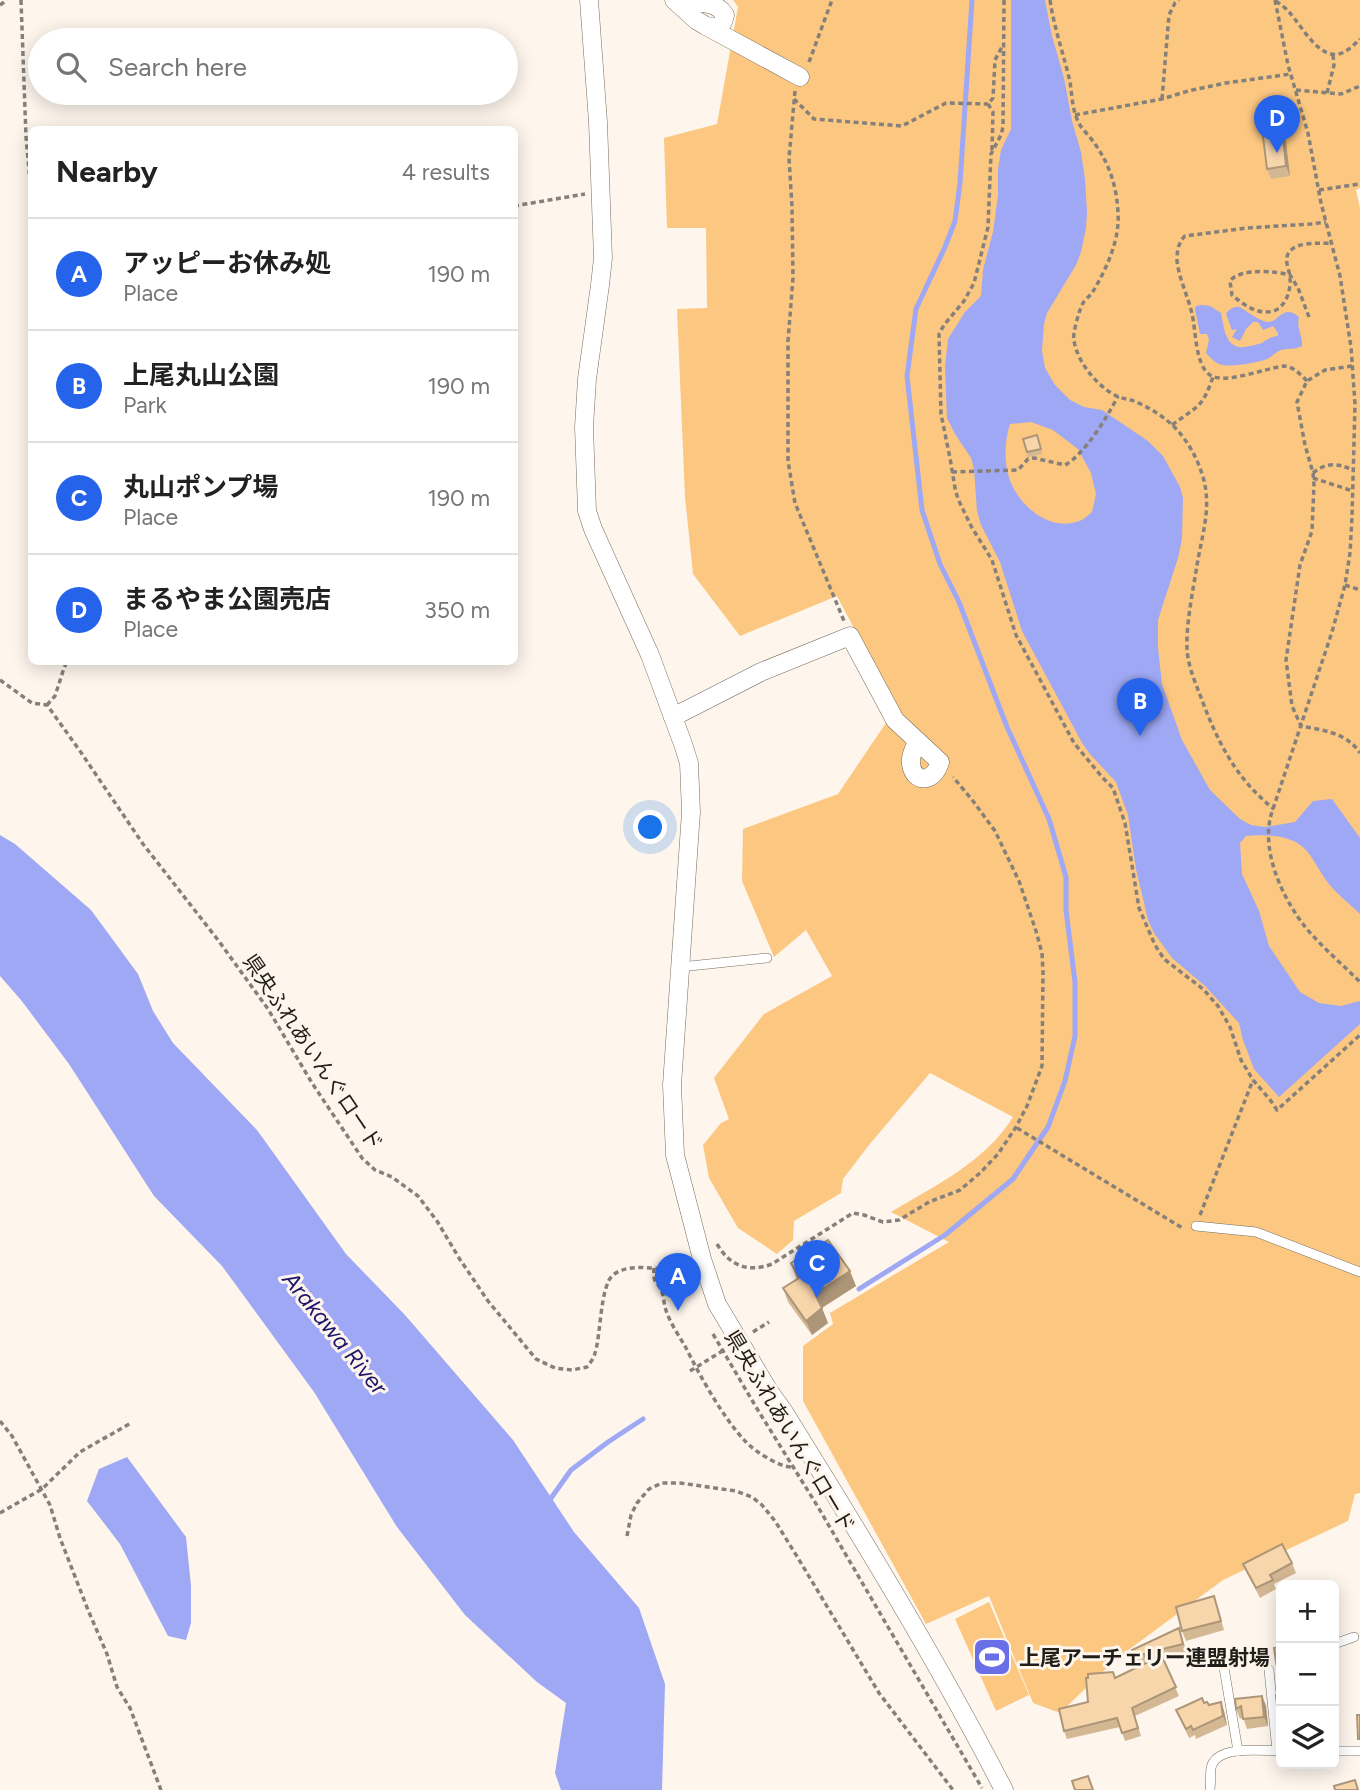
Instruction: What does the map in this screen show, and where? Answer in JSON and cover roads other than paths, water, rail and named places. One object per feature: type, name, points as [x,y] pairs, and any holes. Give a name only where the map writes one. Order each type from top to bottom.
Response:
[{"type":"street","points":[[589,0],[598,122],[603,258],[587,379],[584,427],[587,511],[650,655],[689,763],[691,780],[672,1085],[675,1156],[702,1259],[717,1304],[893,1591],[1004,1790]]},
{"type":"street","points":[[677,2],[696,20],[800,76]]},
{"type":"street","points":[[673,717],[761,672],[850,636],[895,720],[940,762],[937,772],[931,777],[923,778],[915,774],[911,765],[917,742]]},
{"type":"lane","points":[[680,967],[767,958]]},
{"type":"lane","points":[[1196,1226],[1256,1232],[1360,1272]]},
{"type":"lane","points":[[1337,1643],[1354,1637]]},
{"type":"lane","points":[[1222,1656],[1238,1751]]},
{"type":"lane","points":[[1269,1670],[1276,1727]]},
{"type":"lane","points":[[1210,1790],[1211,1767],[1216,1758],[1228,1752],[1276,1751]]},
{"type":"lane","points":[[1339,1751],[1360,1751]]},
{"type":"water","points":[[1011,0],[1045,0],[1081,152],[1087,212],[1081,252],[1047,313],[1044,324],[1042,351],[1045,368],[1055,385],[1070,400],[1084,407],[1102,410],[1148,441],[1163,456],[1180,487],[1183,498],[1182,539],[1158,620],[1158,648],[1162,684],[1182,740],[1210,790],[1240,819],[1251,825],[1265,827],[1295,822],[1313,801],[1332,799],[1360,838],[1360,914],[1326,880],[1308,852],[1292,840],[1261,835],[1246,836],[1240,843],[1242,874],[1259,911],[1269,946],[1300,992],[1319,1003],[1341,1006],[1360,1001],[1360,1024],[1279,1097],[1254,1069],[1239,1023],[1205,986],[1172,958],[1154,933],[1148,920],[1136,869],[1128,815],[1116,782],[1081,741],[1022,631],[1000,562],[981,525],[971,458],[947,418],[945,367],[948,339],[965,312],[981,296],[983,270],[993,232],[1001,150],[1011,129]],"holes":[[[1031,422],[1053,430],[1078,449],[1091,473],[1096,494],[1092,512],[1084,519],[1067,524],[1044,519],[1025,504],[1012,485],[1006,462],[1010,424]]]},
{"type":"water","points":[[1196,306],[1210,306],[1221,313],[1226,336],[1238,347],[1262,343],[1278,336],[1278,333],[1273,326],[1263,330],[1258,322],[1253,322],[1240,341],[1232,337],[1237,329],[1232,330],[1226,314],[1232,308],[1240,307],[1267,322],[1285,313],[1294,313],[1299,317],[1302,346],[1281,350],[1256,362],[1219,364],[1206,353],[1209,340],[1207,334],[1200,334],[1195,309]]},
{"type":"water","name":"Arakawa River","points":[[0,835],[15,844],[91,910],[138,974],[153,1011],[173,1043],[257,1130],[346,1254],[405,1315],[513,1440],[574,1532],[639,1608],[665,1684],[662,1790],[561,1790],[555,1773],[566,1703],[537,1682],[465,1615],[397,1527],[314,1392],[222,1266],[154,1196],[69,1064],[0,976]]},
{"type":"water","points":[[127,1457],[186,1537],[191,1586],[191,1623],[186,1640],[168,1636],[120,1544],[87,1501],[99,1469]]},
{"type":"waterway","points":[[859,1289],[945,1235],[1013,1179],[1048,1127],[1065,1081],[1075,1036],[1075,982],[1066,910],[1066,877],[1049,819],[1007,727],[959,602],[940,564],[922,510],[907,376],[916,309],[955,221],[972,0]]},
{"type":"waterway","points":[[549,1501],[571,1470],[643,1419]]},
{"type":"place","name":"まるやま公園売店","points":[[1277,153]]},
{"type":"place","name":"上尾丸山公園","points":[[1140,736]]},
{"type":"place","name":"丸山ポンプ場","points":[[817,1298]]},
{"type":"place","name":"アッピーお休み処","points":[[678,1311]]},
{"type":"place","name":"上尾アーチェリー連盟射場","points":[[992,1657]]}]
